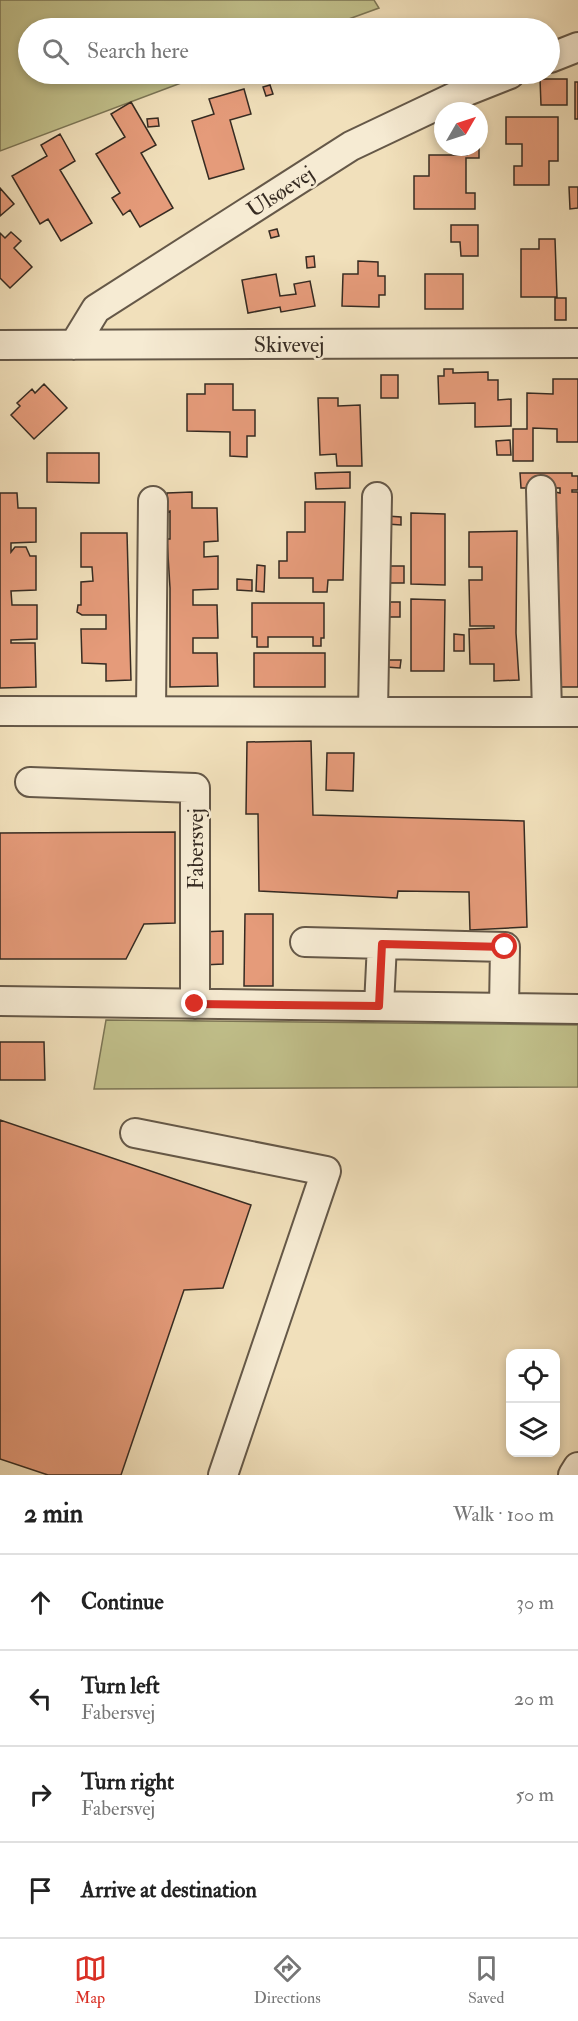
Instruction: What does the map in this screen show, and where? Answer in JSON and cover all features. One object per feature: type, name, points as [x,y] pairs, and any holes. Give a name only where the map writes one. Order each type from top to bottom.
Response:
[{"type":"street","points":[[560,54],[578,47]]},
{"type":"street","name":"Ulsøevej","points":[[75,345],[96,309],[351,146],[485,84]]},
{"type":"street","name":"Skivevej","points":[[0,345],[578,343]]},
{"type":"street","points":[[541,490],[547,712]]},
{"type":"street","points":[[373,711],[376,497]]},
{"type":"street","points":[[150,711],[153,501]]},
{"type":"street","points":[[0,711],[578,712]]},
{"type":"street","name":"Fabersvej","points":[[30,782],[195,788],[195,1004]]},
{"type":"street","points":[[305,942],[505,947],[504,1008]]},
{"type":"street","points":[[379,1006],[382,944]]},
{"type":"street","points":[[0,1001],[578,1009]]},
{"type":"street","points":[[135,1133],[326,1172],[223,1475]]},
{"type":"street","points":[[573,1475],[578,1467]]},
{"type":"shaded area","points":[[0,0],[374,0],[379,8],[352,18],[18,18],[18,84],[178,84],[0,151]]},
{"type":"shaded area","points":[[106,1020],[578,1025],[578,1087],[94,1089]]},
{"type":"building","points":[[560,79],[567,79],[567,105],[541,105],[540,84],[560,84]]},
{"type":"building","points":[[575,82],[578,82],[578,119],[575,119]]},
{"type":"building","points":[[270,85],[273,94],[266,96],[263,87]]},
{"type":"building","points":[[244,89],[251,114],[230,120],[244,169],[209,179],[192,121],[214,114],[209,99]]},
{"type":"building","points":[[131,102],[156,145],[141,153],[173,208],[140,227],[130,210],[123,215],[112,198],[120,193],[96,154],[125,137],[111,114]]},
{"type":"building","points":[[506,117],[558,117],[558,161],[549,161],[549,185],[514,185],[514,166],[522,166],[522,144],[506,144]]},
{"type":"building","points":[[158,118],[159,126],[148,127],[147,119]]},
{"type":"building","points":[[60,134],[75,161],[60,170],[92,223],[61,241],[48,219],[40,224],[12,176],[47,156],[41,145]]},
{"type":"building","points":[[429,155],[479,156],[479,158],[466,158],[466,193],[475,193],[475,209],[414,209],[414,176],[429,176]]},
{"type":"building","points":[[569,187],[578,187],[578,208],[570,209]]},
{"type":"building","points":[[0,188],[14,204],[0,216]]},
{"type":"building","points":[[451,225],[478,225],[478,256],[461,256],[460,242],[451,242]]},
{"type":"building","points":[[277,229],[279,236],[271,238],[269,231]]},
{"type":"building","points":[[11,232],[21,241],[14,248],[32,267],[10,288],[0,278],[0,233],[5,238]]},
{"type":"building","points":[[539,239],[555,239],[557,297],[521,297],[521,249],[539,249]]},
{"type":"building","points":[[314,256],[315,267],[307,268],[306,257]]},
{"type":"building","points":[[358,261],[378,262],[378,276],[385,276],[385,295],[379,295],[379,307],[342,306],[343,274],[358,274]]},
{"type":"building","points":[[276,274],[280,296],[296,294],[294,284],[310,281],[315,306],[281,312],[280,307],[248,313],[242,280]]},
{"type":"building","points":[[425,274],[463,274],[463,309],[425,309]]},
{"type":"building","points":[[555,298],[566,298],[566,320],[555,320]]},
{"type":"building","points":[[444,369],[453,369],[453,373],[488,372],[488,380],[498,380],[498,400],[511,399],[511,426],[475,427],[475,403],[439,404],[438,376],[444,376]]},
{"type":"building","points":[[381,375],[398,375],[398,398],[381,398]]},
{"type":"building","points":[[553,379],[578,379],[578,442],[557,442],[557,429],[533,428],[533,461],[513,461],[513,429],[527,429],[527,393],[553,394]]},
{"type":"building","points":[[44,384],[67,408],[34,439],[11,415],[20,406],[17,403],[32,389],[35,393]]},
{"type":"building","points":[[205,384],[233,384],[233,410],[255,410],[255,436],[247,436],[247,457],[230,456],[230,432],[187,431],[187,394],[205,394]]},
{"type":"building","points":[[318,398],[338,398],[338,406],[360,405],[362,466],[337,466],[336,454],[320,455]]},
{"type":"building","points":[[510,440],[511,455],[497,455],[496,441]]},
{"type":"building","points":[[47,453],[99,453],[99,483],[47,482]]},
{"type":"building","points":[[350,472],[350,488],[316,489],[315,473]]},
{"type":"building","points":[[520,473],[572,473],[572,476],[578,476],[578,490],[572,490],[572,492],[578,492],[578,687],[557,687],[558,538],[555,492],[560,493],[560,488],[521,488]]},
{"type":"building","points":[[192,492],[192,508],[217,508],[218,541],[204,542],[204,557],[218,556],[218,589],[193,590],[193,605],[217,605],[218,638],[193,638],[193,653],[217,653],[218,686],[170,687],[170,588],[167,539],[170,539],[170,511],[167,512],[167,493]]},
{"type":"building","points":[[0,493],[17,493],[18,508],[36,508],[36,542],[11,543],[11,552],[15,547],[26,547],[30,556],[36,556],[36,590],[11,591],[12,605],[37,605],[37,639],[11,640],[11,643],[35,643],[36,687],[0,688]]},
{"type":"building","points":[[305,502],[345,502],[343,580],[328,580],[327,592],[313,592],[313,578],[279,578],[279,561],[287,561],[287,532],[305,532]]},
{"type":"building","points":[[411,513],[445,514],[445,585],[411,584]]},
{"type":"building","points":[[387,516],[401,517],[401,525],[387,524]]},
{"type":"building","points":[[517,531],[516,633],[519,680],[494,681],[494,664],[470,664],[469,629],[494,628],[494,626],[470,626],[469,580],[482,580],[482,567],[469,567],[469,532]]},
{"type":"building","points":[[81,533],[127,533],[131,680],[106,681],[106,664],[82,663],[81,629],[106,629],[106,615],[82,615],[77,612],[78,605],[81,605],[81,582],[93,581],[92,567],[81,567]]},
{"type":"building","points":[[257,565],[265,566],[264,592],[256,591]]},
{"type":"building","points":[[387,566],[404,566],[404,583],[387,583]]},
{"type":"building","points":[[237,579],[252,580],[252,591],[237,590]]},
{"type":"building","points":[[411,599],[445,600],[444,671],[411,671]]},
{"type":"building","points":[[388,602],[400,602],[400,617],[388,617]]},
{"type":"building","points":[[252,603],[324,603],[324,638],[321,638],[321,646],[313,646],[313,637],[268,637],[268,647],[257,647],[257,637],[252,637]]},
{"type":"building","points":[[454,634],[464,635],[464,651],[454,651]]},
{"type":"building","points":[[254,653],[325,653],[325,687],[254,687]]},
{"type":"building","points":[[387,660],[401,660],[400,668],[386,667]]},
{"type":"building","points":[[311,741],[313,815],[524,821],[527,927],[470,930],[469,892],[398,891],[397,898],[259,891],[258,814],[246,814],[247,742]]},
{"type":"building","points":[[327,753],[354,753],[353,791],[326,790]]},
{"type":"building","points":[[175,832],[175,923],[144,924],[126,959],[0,959],[0,833]]},
{"type":"building","points":[[245,914],[273,914],[273,986],[244,986]]},
{"type":"building","points":[[223,931],[223,964],[203,965],[202,932]]},
{"type":"building","points":[[0,1042],[44,1042],[45,1080],[0,1080]]},
{"type":"building","points":[[0,1120],[251,1205],[223,1288],[184,1290],[121,1475],[48,1475],[0,1459]]},
{"type":"route","points":[[195,1004],[379,1006],[382,944],[505,947]]}]
